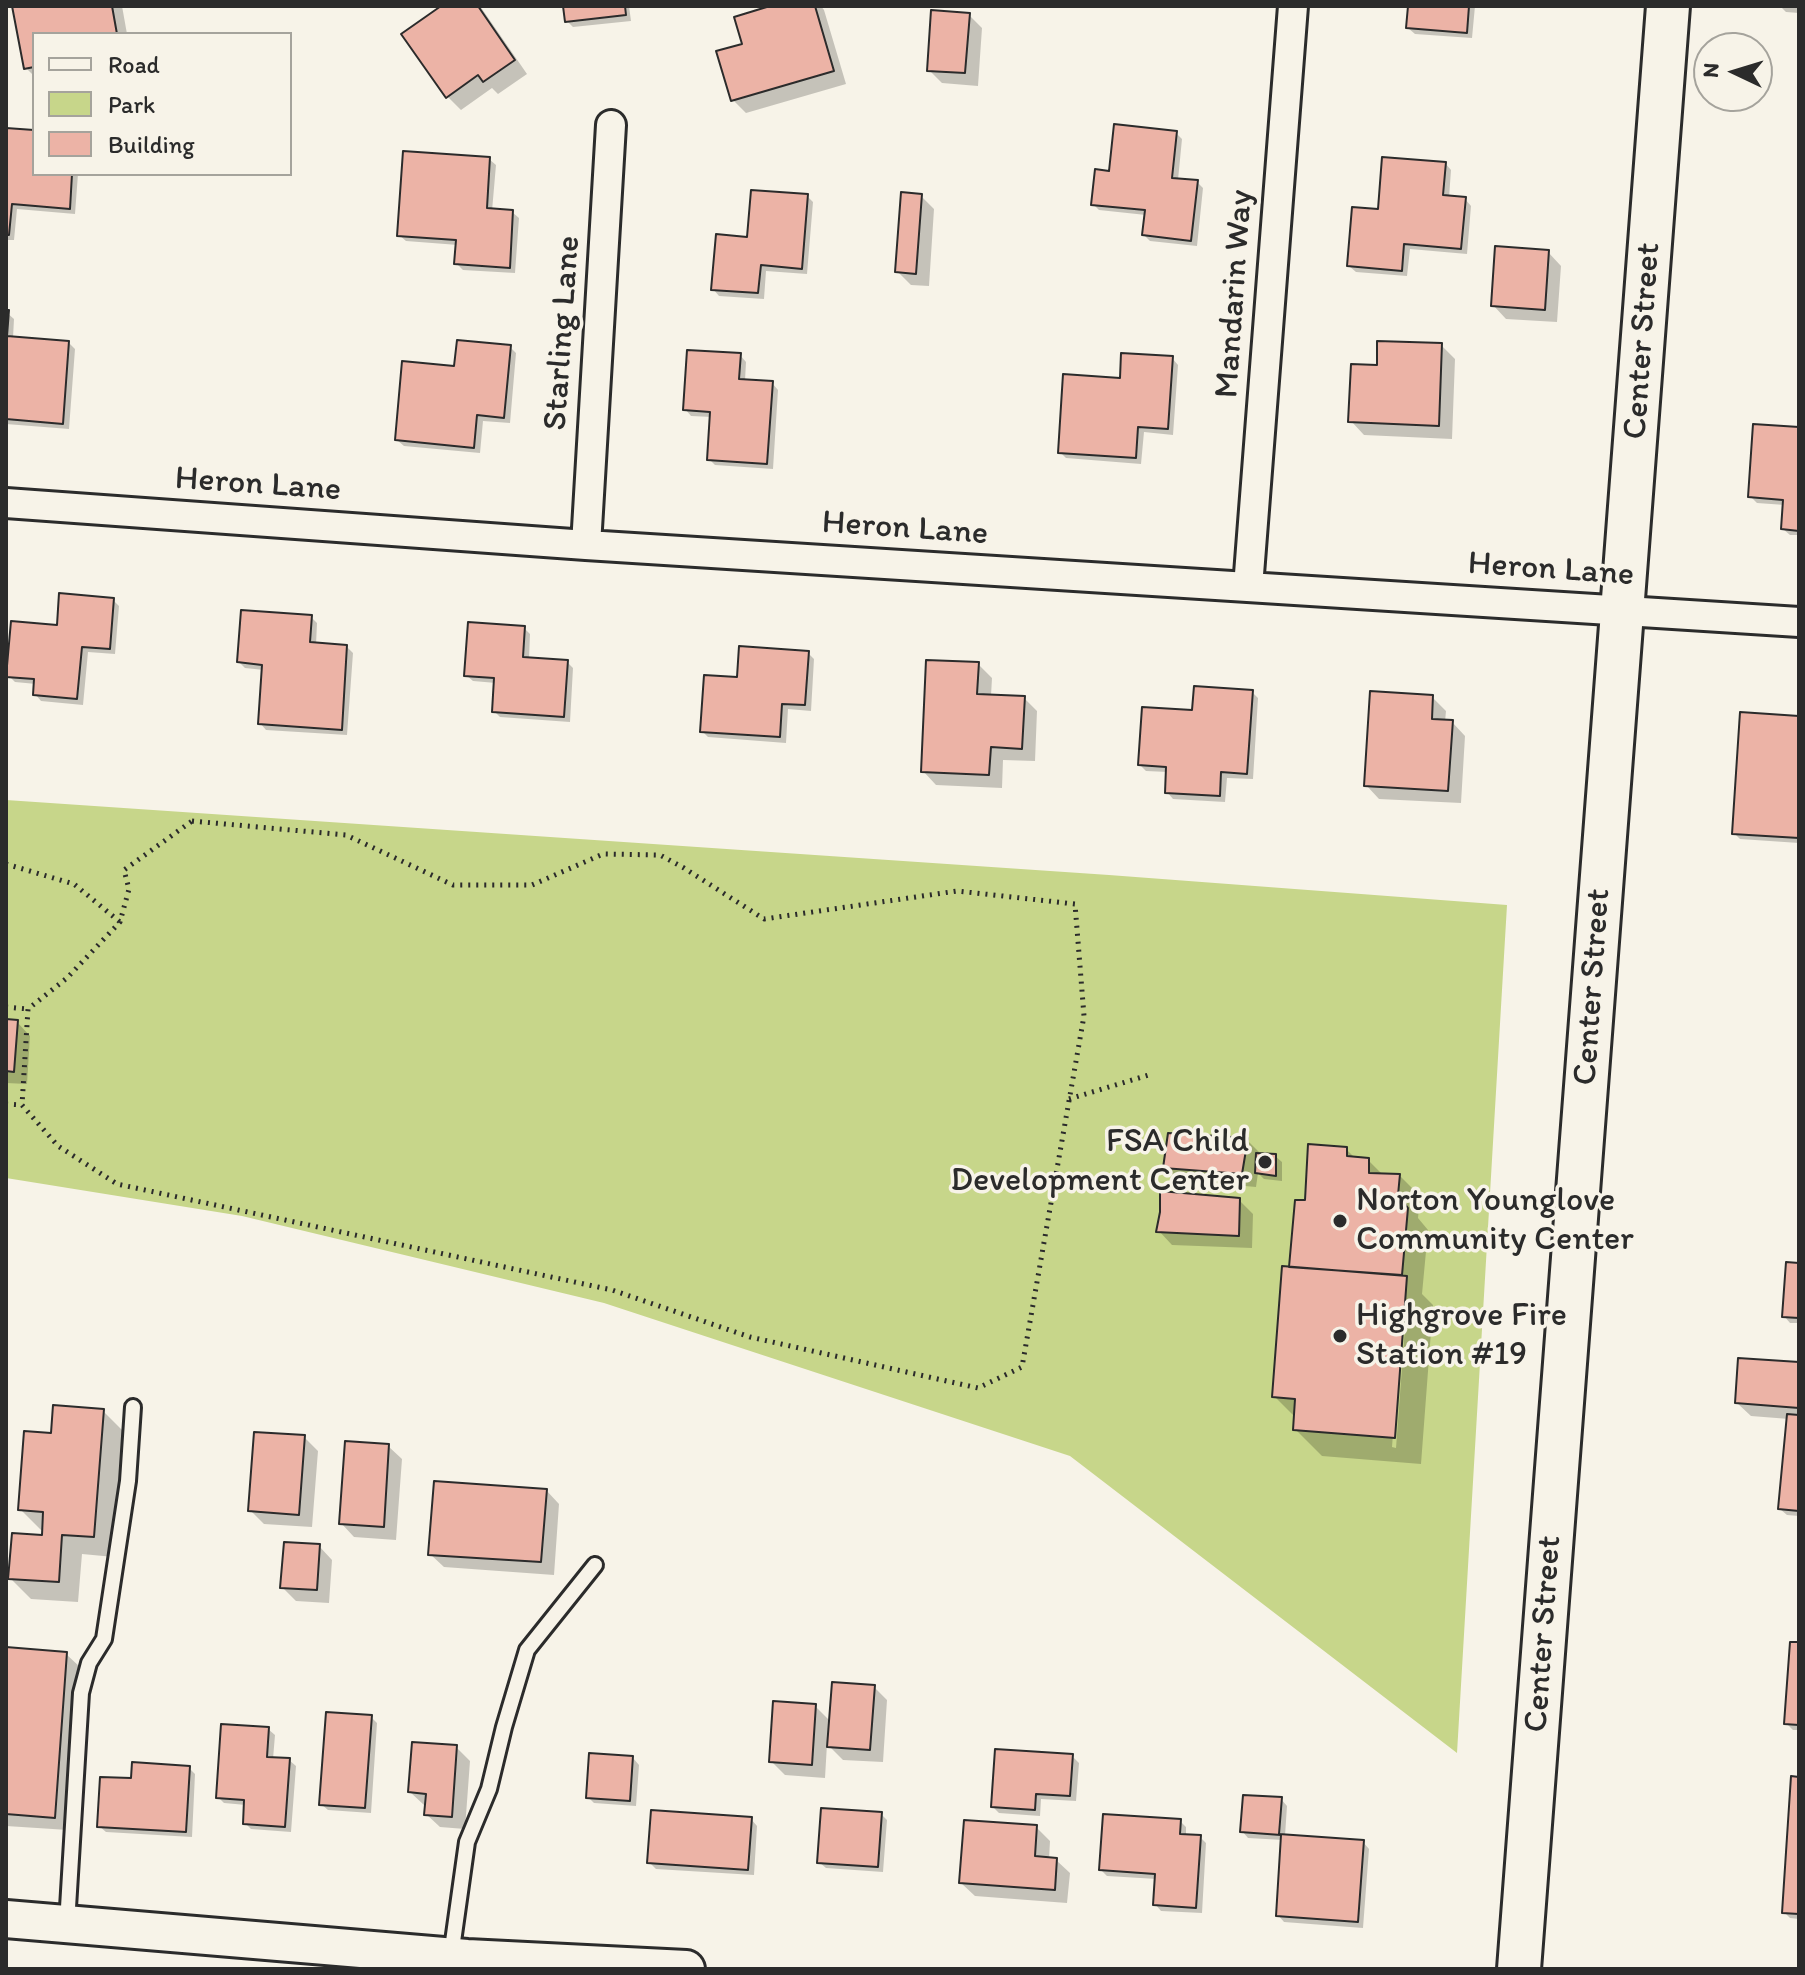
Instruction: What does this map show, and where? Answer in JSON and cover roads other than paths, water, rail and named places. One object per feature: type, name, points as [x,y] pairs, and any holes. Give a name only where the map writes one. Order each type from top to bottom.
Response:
[{"type":"main road","name":"Center Street","points":[[1519,1969],[1668,6]]},
{"type":"street","name":"Mandarin Way","points":[[1248,587],[1293,6]]},
{"type":"street","name":"Starling Lane","points":[[586,545],[611,125]]},
{"type":"street","name":"Heron Lane","points":[[6,503],[586,545],[1799,622]]},
{"type":"street","points":[[6,1919],[461,1961],[686,1969]]},
{"type":"lane","points":[[67,1924],[81,1693],[89,1663],[104,1639],[128,1481],[133,1407]]},
{"type":"lane","points":[[461,1961],[467,1842],[489,1789],[527,1650],[595,1565]]},
{"type":"place","name":"FSA Child Development Center","points":[[1265,1162]]},
{"type":"place","name":"Norton Younglove Community Center","points":[[1340,1221]]},
{"type":"place","name":"Highgrove Fire Station #19","points":[[1340,1336]]}]
